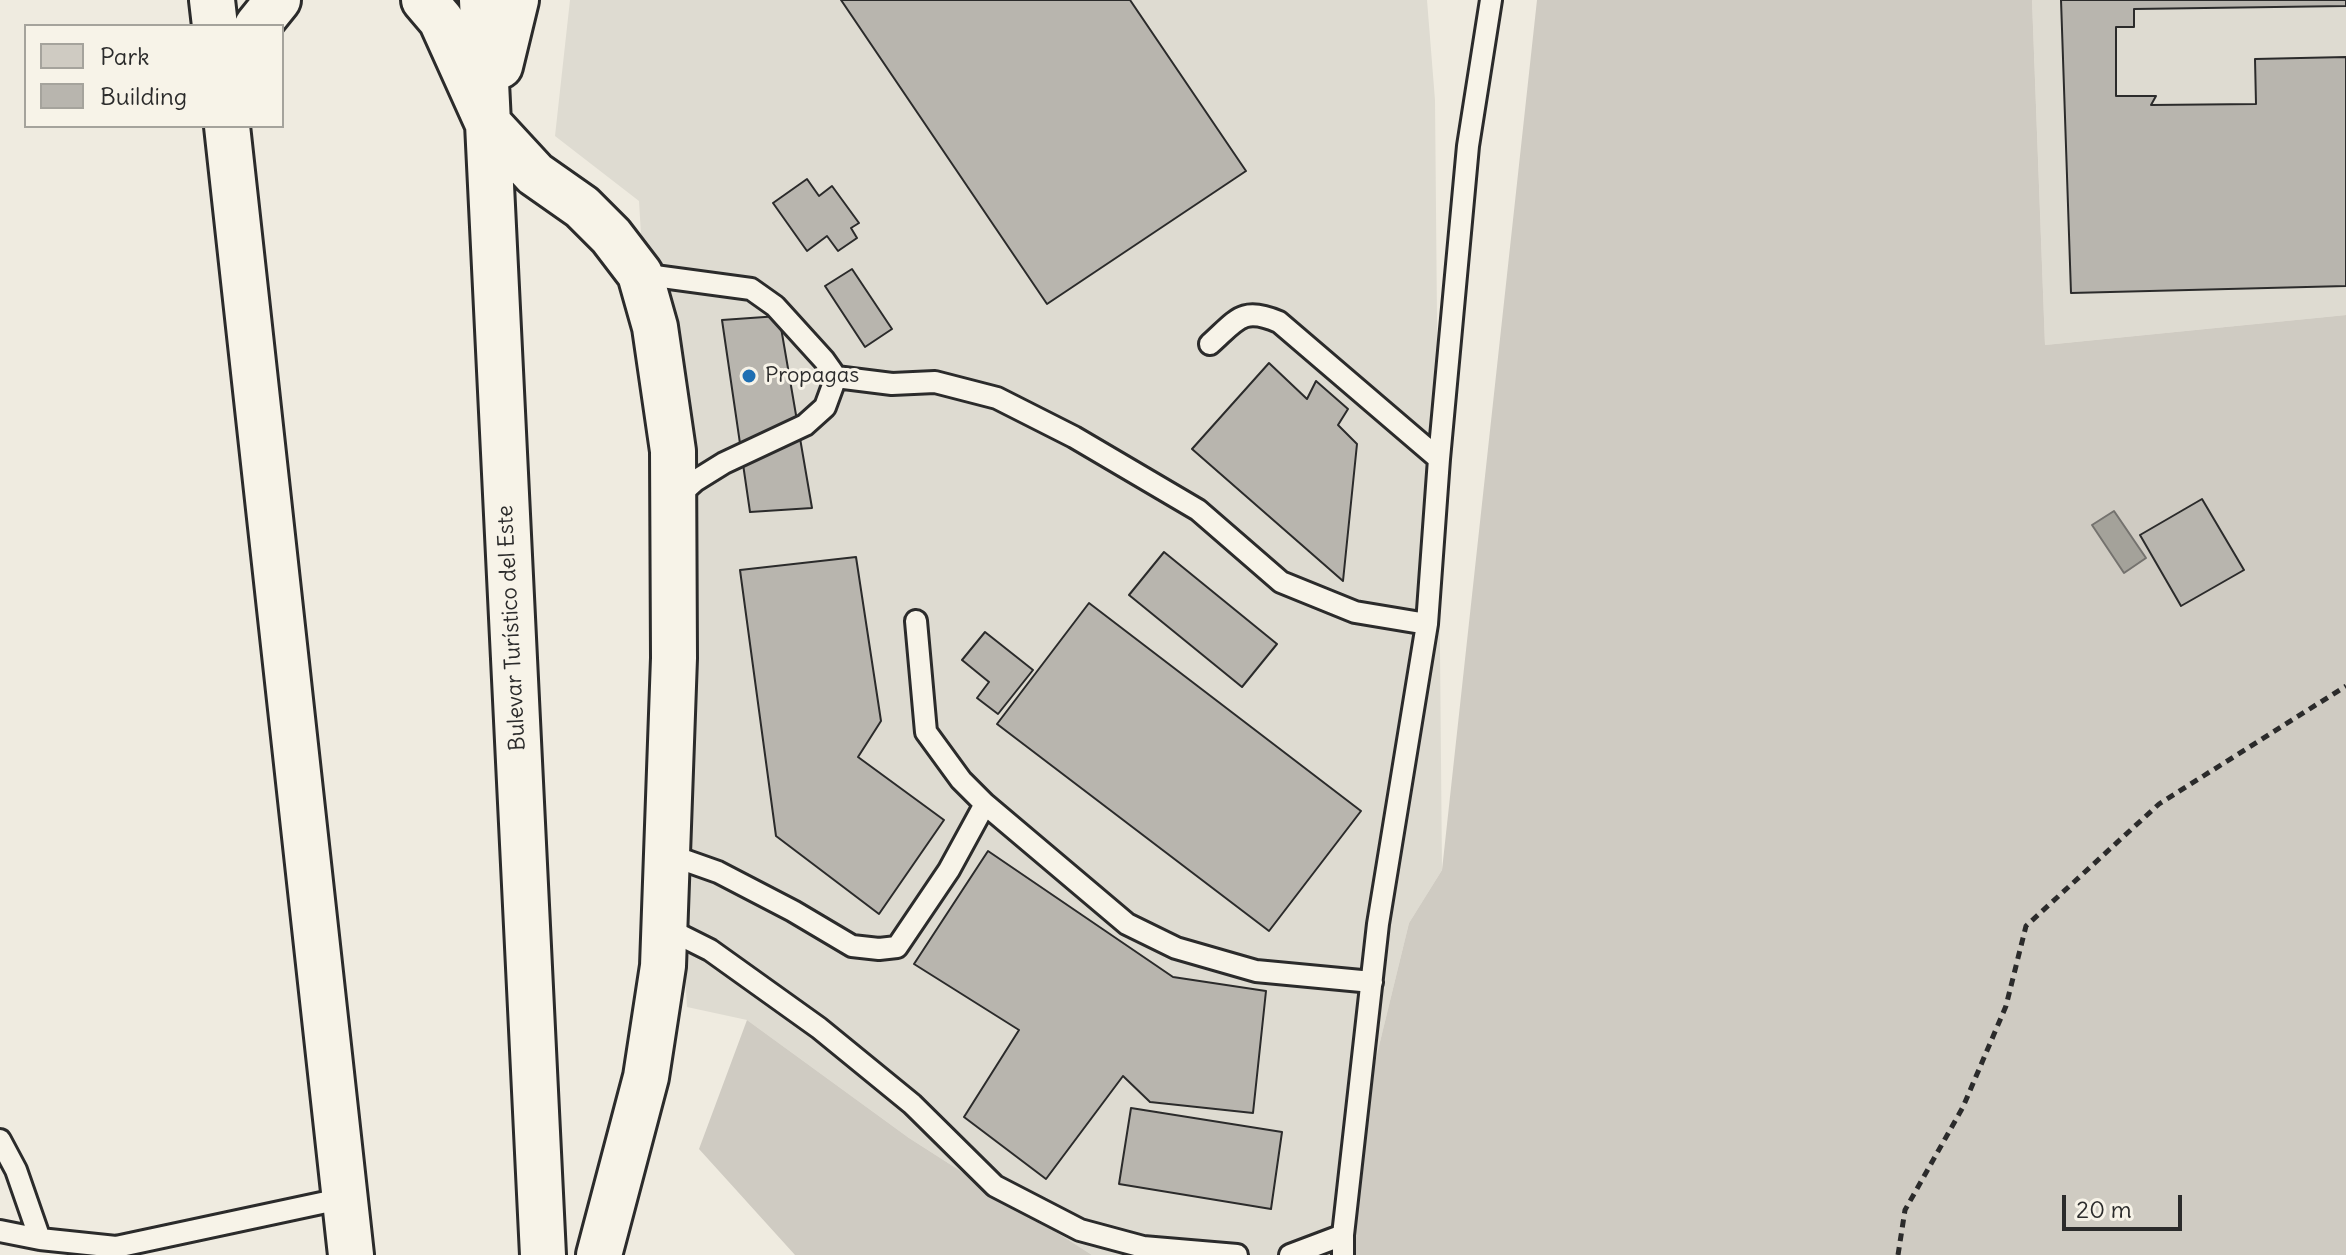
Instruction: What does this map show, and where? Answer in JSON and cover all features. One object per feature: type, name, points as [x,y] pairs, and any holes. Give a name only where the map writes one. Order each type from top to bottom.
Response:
[{"type":"highway","points":[[212,0],[215,24]]},
{"type":"highway","points":[[259,24],[278,0]]},
{"type":"highway","points":[[424,0],[441,20],[487,122],[535,174],[582,207],[611,236],[640,274],[655,327],[673,451],[674,658],[663,966],[646,1077],[599,1255]]},
{"type":"highway","name":"Bulevar Turístico del Este","points":[[482,0],[543,1255]]},
{"type":"highway","points":[[487,122],[516,0]]},
{"type":"highway","points":[[228,128],[351,1255]]},
{"type":"lane","points":[[1290,1255],[1343,1245],[1378,924],[1427,624],[1468,146],[1490,0]]},
{"type":"lane","points":[[640,274],[751,289],[775,306],[836,377],[892,384],[935,382],[997,398],[1074,437],[1198,510],[1281,582],[1355,612],[1427,624]]},
{"type":"lane","points":[[1210,344],[1241,316],[1259,313],[1279,322],[1439,459]]},
{"type":"lane","points":[[673,501],[695,481],[724,463],[805,425],[825,407],[836,377]]},
{"type":"lane","points":[[916,621],[926,732],[961,780],[985,804],[1127,924],[1176,948],[1256,971],[1372,982]]},
{"type":"lane","points":[[667,854],[718,872],[852,946],[897,947],[949,870],[985,804]]},
{"type":"lane","points":[[664,927],[710,950],[819,1028],[912,1104],[995,1186],[1080,1230],[1143,1247],[1237,1255]]},
{"type":"lane","points":[[0,1140],[16,1170],[40,1239]]},
{"type":"lane","points":[[0,1231],[40,1239],[116,1247],[345,1198]]},
{"type":"path","points":[[1898,1255],[1905,1210],[1963,1107],[2006,1006],[2026,926],[2159,804],[2346,686]]},
{"type":"shaded area","points":[[570,0],[1427,0],[1435,100],[1442,870],[1409,923],[1328,1255],[1092,1255],[909,1138],[747,1020],[687,1007],[639,201],[555,136]]},
{"type":"shaded area","points":[[2032,0],[2346,0],[2346,315],[2045,345]]},
{"type":"shaded area","points":[[2114,511],[2146,558],[2124,573],[2092,525]]},
{"type":"green space","points":[[1537,0],[2032,0],[2045,345],[2346,315],[2346,1255],[1328,1255],[1409,923],[1442,870]]},
{"type":"green space","points":[[747,1020],[909,1138],[1092,1255],[795,1255],[699,1149]]},
{"type":"building","points":[[841,0],[1130,0],[1246,171],[1047,304]]},
{"type":"building","points":[[2061,0],[2346,0],[2346,6],[2134,9],[2134,27],[2116,27],[2116,96],[2156,96],[2151,105],[2256,104],[2255,59],[2346,57],[2346,286],[2071,293]]},
{"type":"building","points":[[807,179],[819,196],[832,186],[859,223],[851,228],[857,238],[838,251],[827,236],[807,251],[773,203]]},
{"type":"building","points":[[852,269],[892,329],[865,347],[825,286]]},
{"type":"building","points":[[779,316],[812,508],[750,512],[722,320]]},
{"type":"building","points":[[1269,363],[1307,399],[1316,381],[1348,409],[1338,425],[1357,444],[1343,581],[1192,449]]},
{"type":"building","points":[[2202,499],[2244,570],[2181,606],[2140,535]]},
{"type":"building","points":[[1164,552],[1277,644],[1242,687],[1129,595]]},
{"type":"building","points":[[856,557],[881,721],[858,757],[944,820],[879,914],[776,836],[740,570]]},
{"type":"building","points":[[1089,603],[1361,811],[1269,931],[997,724]]},
{"type":"building","points":[[985,632],[1033,670],[998,714],[977,698],[989,682],[962,660]]},
{"type":"building","points":[[988,851],[1173,977],[1266,991],[1253,1113],[1150,1102],[1123,1076],[1046,1179],[964,1117],[1019,1030],[914,964]]},
{"type":"building","points":[[1131,1108],[1282,1132],[1271,1209],[1119,1184]]},
{"type":"place","name":"Propagas","points":[[749,376]]}]
